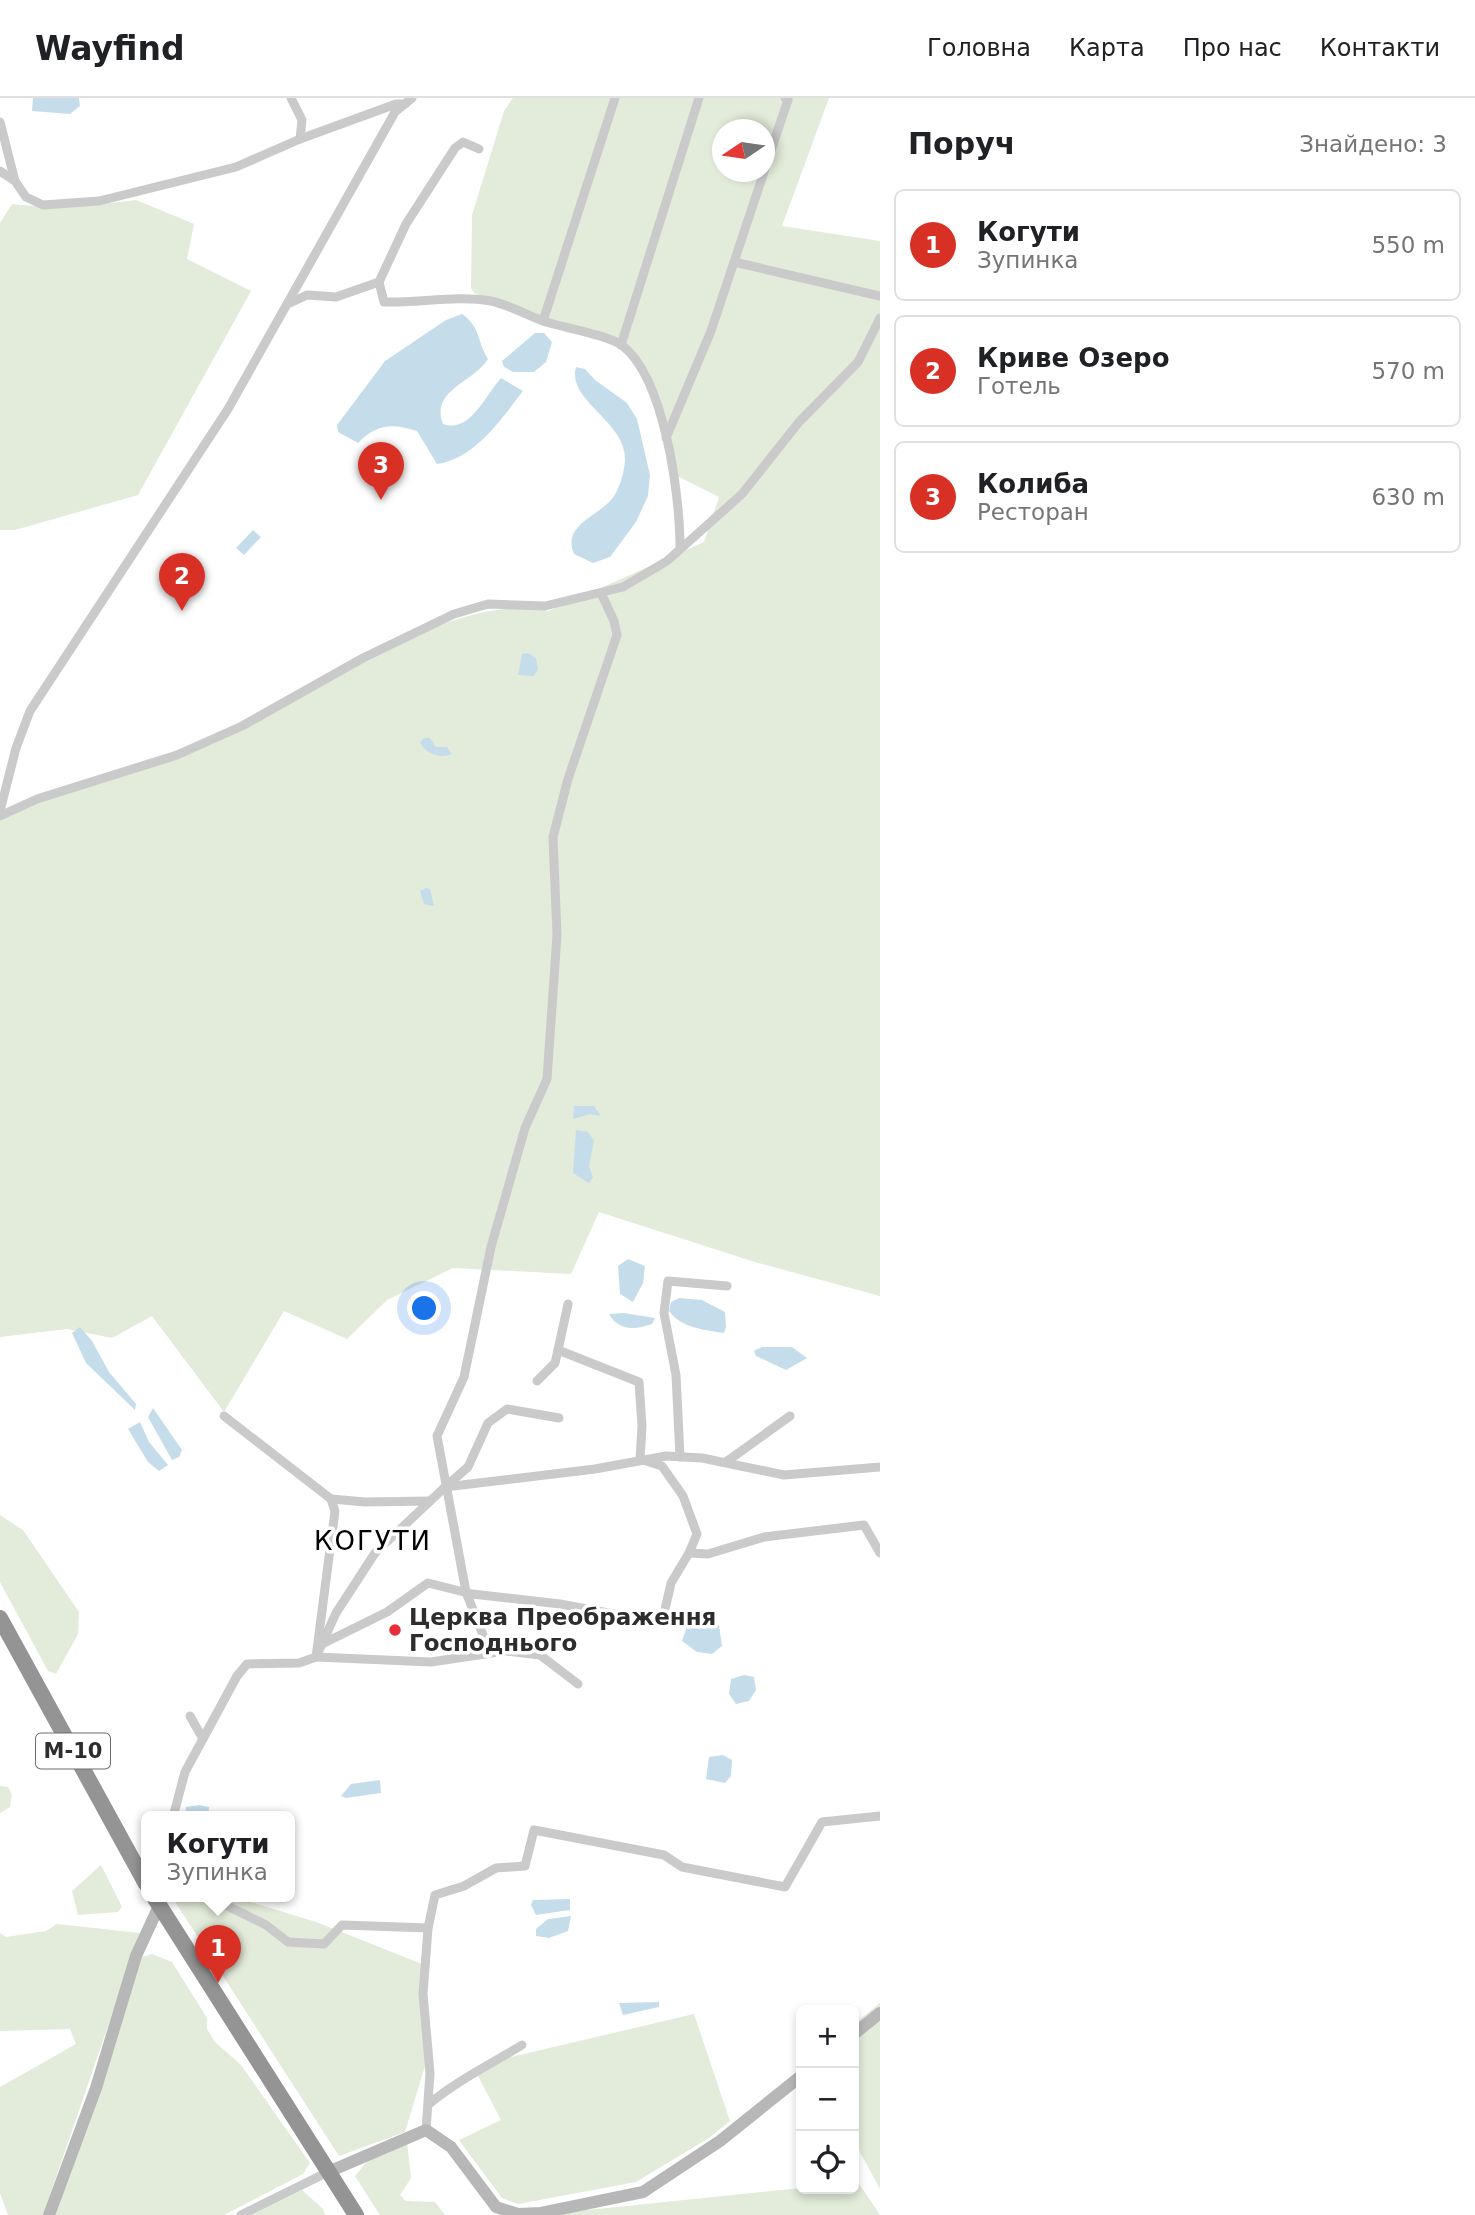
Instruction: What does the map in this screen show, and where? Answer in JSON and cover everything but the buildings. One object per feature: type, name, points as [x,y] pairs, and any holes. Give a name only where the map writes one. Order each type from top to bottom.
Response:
[{"type":"highway","name":"М-10","points":[[0,1618],[141,1873]]},
{"type":"highway","points":[[156,1902],[356,2215]]},
{"type":"street","points":[[291,98],[302,120],[300,139]]},
{"type":"street","points":[[543,321],[615,98]]},
{"type":"street","points":[[621,345],[699,98]]},
{"type":"street","points":[[775,138],[788,100],[785,98]]},
{"type":"street","points":[[0,122],[15,181],[26,197],[43,205],[99,201],[236,167],[300,139],[409,101]]},
{"type":"street","points":[[0,813],[16,748],[30,711],[232,410],[395,112],[409,101]]},
{"type":"street","points":[[479,149],[463,142],[455,148],[406,223],[379,282],[384,302],[493,301],[543,321],[621,345],[636,360],[647,379],[666,438],[680,515],[680,548]]},
{"type":"street","points":[[0,171],[15,181]]},
{"type":"street","points":[[666,438],[711,331],[760,182]]},
{"type":"street","points":[[734,262],[880,296]]},
{"type":"street","points":[[288,304],[307,295],[335,297],[379,282]]},
{"type":"street","points":[[0,813],[188,750],[242,726],[363,659],[454,614],[488,604],[545,606],[623,587],[667,561],[742,494],[799,422],[858,362],[880,318]]},
{"type":"street","points":[[490,1653],[466,1592],[437,1436],[464,1377],[491,1247],[525,1128],[547,1079],[552,970],[557,935],[553,837],[568,779],[617,635],[601,593]]},
{"type":"street","points":[[680,1457],[676,1375],[664,1313],[668,1282],[727,1286]]},
{"type":"street","points":[[537,1381],[555,1363],[568,1304]]},
{"type":"street","points":[[558,1350],[639,1382],[642,1426],[640,1459]]},
{"type":"street","points":[[316,1657],[336,1613],[375,1553],[468,1467],[488,1423],[507,1409],[559,1418]]},
{"type":"street","points":[[224,1416],[331,1499],[365,1502],[430,1501]]},
{"type":"street","points":[[726,1462],[790,1416]]},
{"type":"street","points":[[445,1487],[595,1469],[640,1459],[680,1457],[726,1462],[784,1475],[880,1467]]},
{"type":"street","points":[[322,1644],[387,1612],[428,1583],[466,1592],[560,1604],[662,1623],[671,1583],[697,1534],[683,1496],[662,1466],[640,1459]]},
{"type":"street","points":[[316,1657],[335,1511],[331,1499]]},
{"type":"street","points":[[689,1553],[708,1554],[764,1537],[864,1525],[880,1553]]},
{"type":"street","points":[[175,1811],[185,1772],[237,1676],[247,1664],[299,1663],[316,1657],[430,1662],[490,1653],[540,1654],[578,1684]]},
{"type":"street","points":[[190,1716],[203,1739]]},
{"type":"street","points":[[426,2130],[430,2073],[423,1993],[428,1928],[435,1895],[464,1886],[496,1868],[525,1866],[534,1830],[664,1855],[682,1867],[785,1887],[822,1822],[880,1816]]},
{"type":"street","points":[[48,2215],[96,2088],[136,1956],[156,1902]]},
{"type":"street","points":[[219,1902],[266,1925],[288,1942],[324,1944],[342,1925],[428,1928]]},
{"type":"street","points":[[859,2030],[880,2013]]},
{"type":"street","points":[[429,2104],[458,2080],[506,2057],[522,2045]]},
{"type":"street","points":[[426,2130],[452,2147],[496,2207],[518,2214],[541,2213],[643,2192],[720,2141],[796,2081]]},
{"type":"street","points":[[241,2215],[328,2172],[426,2130]]},
{"type":"green space","points":[[513,98],[829,98],[782,226],[880,241],[880,1296],[755,1262],[599,1212],[571,1274],[453,1268],[387,1300],[347,1339],[284,1311],[224,1412],[152,1316],[112,1338],[67,1329],[0,1337],[0,815],[198,750],[238,732],[371,657],[417,635],[463,618],[507,609],[549,611],[704,542],[719,497],[677,476],[648,371],[620,339],[564,325],[474,293],[471,288],[472,215],[504,111]]},
{"type":"green space","points":[[136,200],[194,224],[187,259],[251,291],[138,495],[15,530],[0,530],[0,223],[12,204],[59,206]]},
{"type":"green space","points":[[0,1515],[23,1530],[79,1612],[78,1634],[56,1674],[48,1671],[0,1582]]},
{"type":"green space","points":[[0,1786],[8,1787],[12,1795],[10,1807],[0,1813]]},
{"type":"green space","points":[[101,1865],[122,1907],[118,1912],[78,1915],[72,1891]]},
{"type":"green space","points":[[175,1902],[250,1902],[316,1922],[422,1964],[428,2056],[405,2132],[339,2156]]},
{"type":"green space","points":[[57,1924],[140,1933],[43,2215],[8,2215],[0,2193],[0,2087],[76,2044],[70,2029],[0,2031],[0,1933],[6,1937],[46,1931]]},
{"type":"green space","points":[[152,1954],[172,1962],[207,2018],[207,2029],[215,2042],[241,2065],[310,2163],[303,2174],[224,2215],[53,2215],[142,1957]]},
{"type":"green space","points":[[880,2003],[880,2189],[859,2150],[859,2020]]},
{"type":"green space","points":[[694,2014],[730,2121],[709,2138],[636,2182],[518,2204],[502,2198],[459,2140],[501,2120],[477,2074],[494,2061]]},
{"type":"green space","points":[[407,2142],[411,2178],[400,2195],[406,2201],[435,2202],[445,2215],[380,2215],[355,2176],[370,2158]]},
{"type":"green space","points":[[859,2184],[880,2215],[539,2215],[796,2189],[796,2194],[859,2194]]},
{"type":"green space","points":[[302,2190],[323,2209],[325,2215],[251,2215]]},
{"type":"water","points":[[33,98],[79,98],[80,106],[70,114],[32,111]]},
{"type":"water","points":[[462,314],[476,329],[488,359],[442,403],[443,424],[453,426],[469,418],[501,378],[523,391],[476,446],[451,460],[437,464],[417,431],[385,427],[372,432],[358,443],[338,432],[337,425],[385,361],[446,320]]},
{"type":"water","points":[[535,333],[544,333],[552,342],[546,362],[534,372],[513,372],[504,367],[502,361]]},
{"type":"water","points":[[576,367],[585,369],[595,380],[627,403],[637,419],[650,475],[648,496],[636,522],[610,557],[593,563],[574,554],[573,536],[583,523],[616,493],[625,461],[617,434],[580,390],[575,379]]},
{"type":"water","points":[[253,530],[261,537],[244,555],[236,548]]},
{"type":"water","points":[[528,653],[536,658],[538,669],[534,676],[518,675],[522,654]]},
{"type":"water","points":[[424,738],[430,738],[436,747],[447,747],[452,754],[443,756],[429,752],[420,742]]},
{"type":"water","points":[[430,889],[434,906],[424,904],[420,891]]},
{"type":"water","points":[[574,1106],[594,1106],[601,1116],[590,1114],[573,1119]]},
{"type":"water","points":[[576,1130],[588,1132],[594,1141],[589,1166],[593,1177],[589,1183],[573,1173]]},
{"type":"water","points":[[628,1259],[645,1266],[643,1283],[633,1302],[620,1294],[618,1266]]},
{"type":"water","points":[[679,1298],[702,1300],[725,1312],[724,1333],[694,1327],[674,1317],[669,1311],[671,1302]]},
{"type":"water","points":[[624,1313],[655,1318],[652,1324],[628,1328],[617,1324],[609,1314]]},
{"type":"water","points":[[80,1327],[92,1341],[109,1372],[136,1404],[135,1410],[86,1363],[72,1333]]},
{"type":"water","points":[[762,1347],[792,1347],[807,1358],[786,1370],[756,1356],[754,1351]]},
{"type":"water","points":[[153,1408],[182,1450],[179,1457],[172,1460],[148,1417]]},
{"type":"water","points":[[140,1422],[149,1442],[168,1465],[159,1471],[148,1462],[128,1429]]},
{"type":"water","points":[[705,1622],[719,1625],[722,1646],[712,1654],[697,1652],[682,1641],[687,1626]]},
{"type":"water","points":[[744,1675],[754,1677],[756,1690],[749,1701],[736,1704],[729,1694],[731,1679]]},
{"type":"water","points":[[723,1755],[732,1760],[731,1776],[725,1783],[706,1779],[709,1757]]},
{"type":"water","points":[[380,1780],[381,1793],[346,1798],[341,1796],[351,1784]]},
{"type":"water","points":[[186,1807],[209,1807],[209,1811],[186,1811]]},
{"type":"water","points":[[570,1899],[570,1910],[536,1915],[531,1905],[533,1900]]},
{"type":"water","points":[[571,1916],[568,1931],[549,1938],[536,1936],[536,1929],[548,1919]]},
{"type":"water","points":[[659,2002],[659,2007],[623,2015],[619,2003]]},
{"type":"place","name":"Колиба","points":[[381,500]]},
{"type":"place","name":"Криве Озеро","points":[[182,611]]},
{"type":"place","name":"Церква Преображення Господнього","points":[[395,1630]]},
{"type":"place","name":"Когути","points":[[218,1983]]},
{"type":"district","name":"КОГУТИ","points":[[373,1541]]}]
